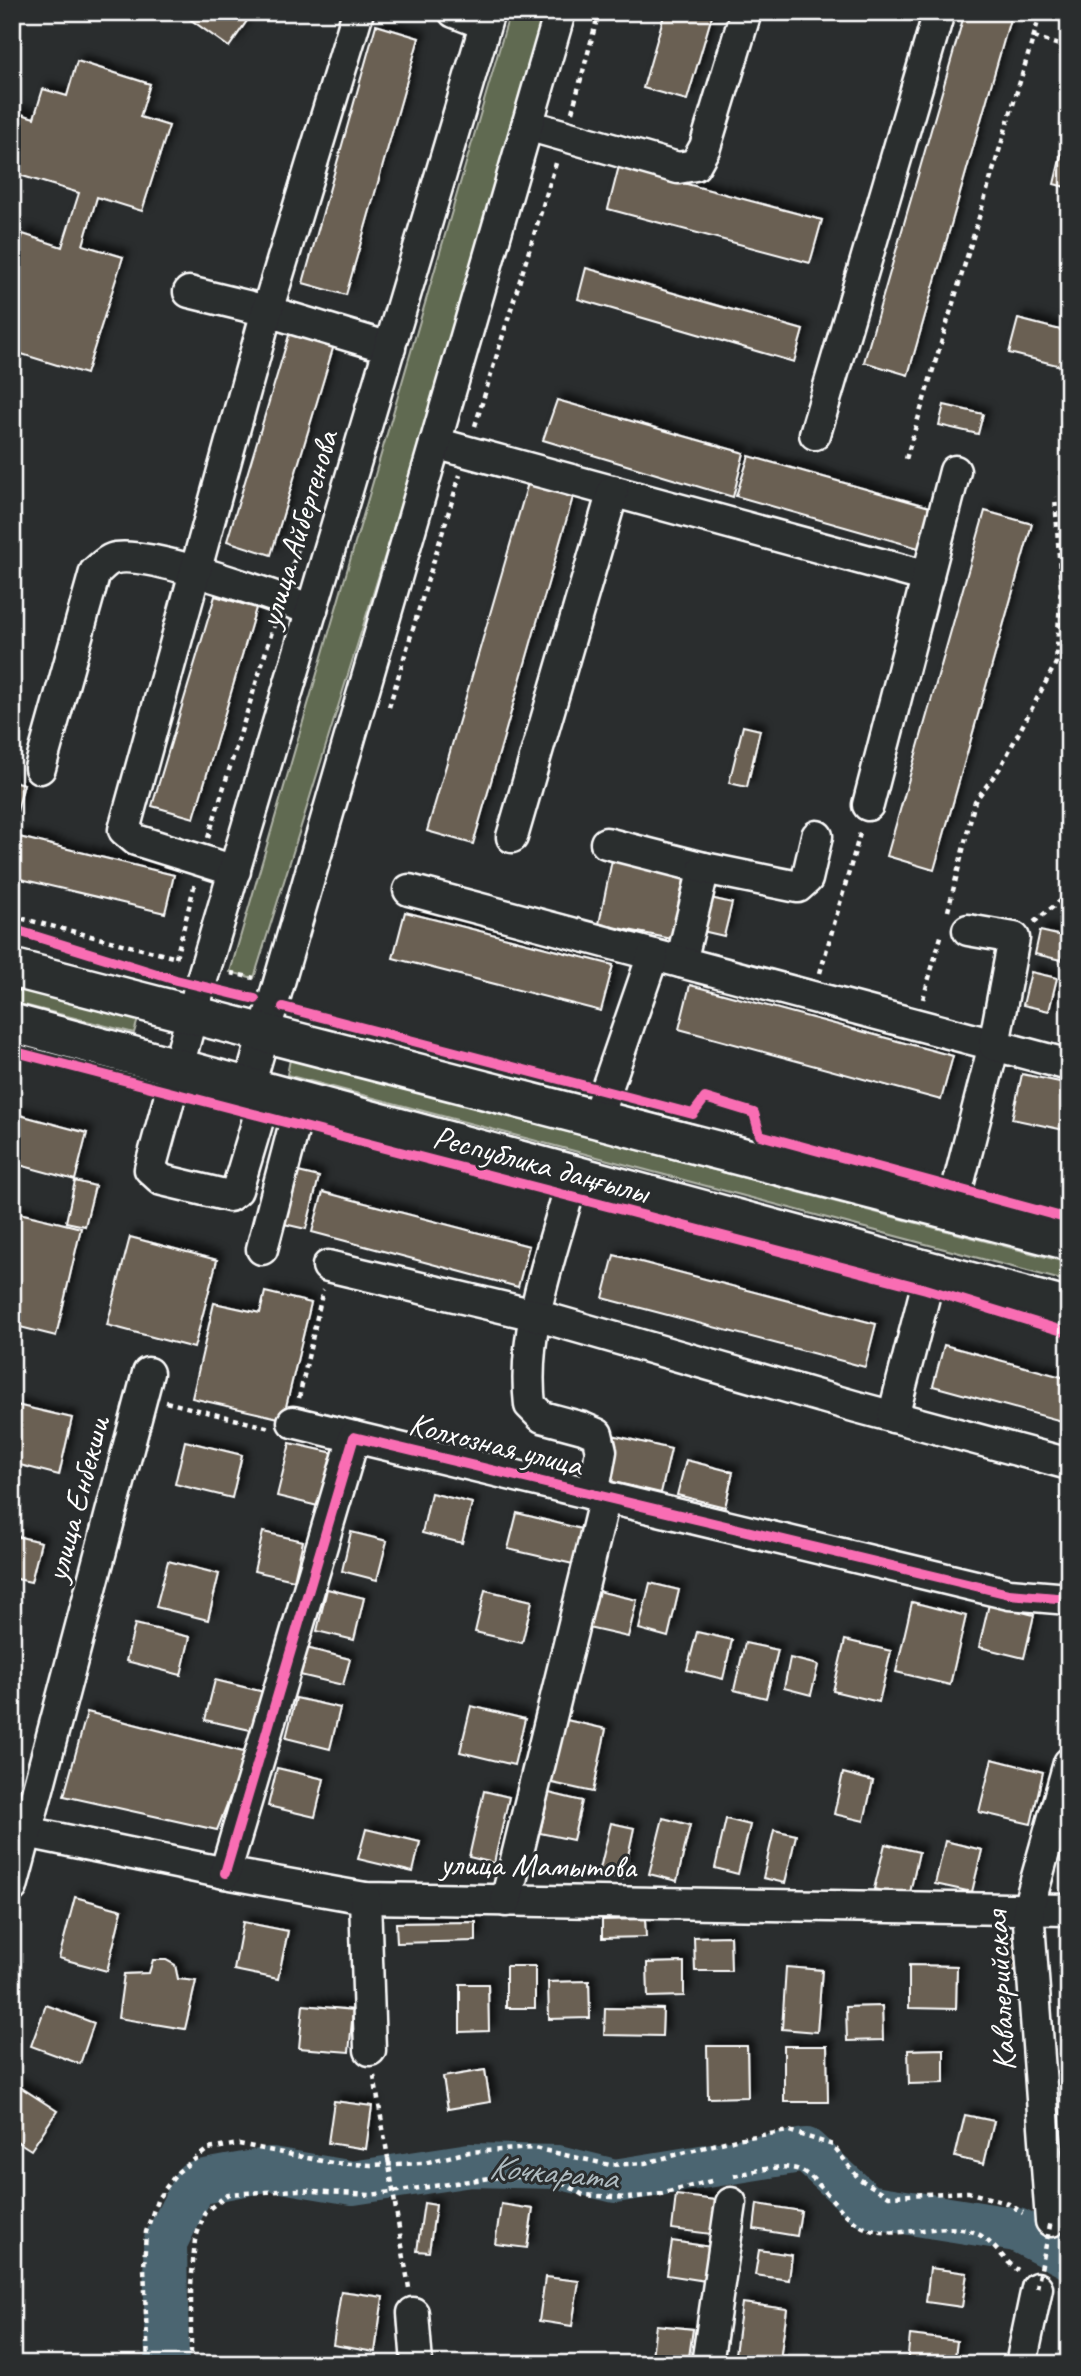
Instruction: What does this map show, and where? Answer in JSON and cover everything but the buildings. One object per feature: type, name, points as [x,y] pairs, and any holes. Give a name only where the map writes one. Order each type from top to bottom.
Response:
[{"type":"main road","name":"Республика даңғылы","points":[[12,968],[1069,1241]]},
{"type":"main road","name":"Республика даңғылы","points":[[12,1023],[1069,1308]]},
{"type":"street","points":[[235,872],[136,840],[124,830],[267,311],[358,12]]},
{"type":"street","points":[[454,12],[487,18]]},
{"type":"street","points":[[262,1249],[272,1092],[264,1032],[560,12]]},
{"type":"street","points":[[527,125],[678,168],[695,165],[705,147],[746,12]]},
{"type":"street","points":[[815,434],[939,12]]},
{"type":"street","name":"улица Айбергенова","points":[[272,1092],[237,1190],[229,1196],[163,1180],[150,1169],[192,1014],[487,18]]},
{"type":"street","points":[[189,292],[267,311],[390,348]]},
{"type":"street","points":[[435,443],[928,577]]},
{"type":"street","points":[[868,805],[956,471]]},
{"type":"street","points":[[512,837],[613,491]]},
{"type":"street","points":[[40,768],[95,572],[111,559],[131,557],[195,571],[312,610]]},
{"type":"street","points":[[606,843],[704,868],[798,887],[807,879],[817,836]]},
{"type":"street","points":[[597,1118],[704,868]]},
{"type":"street","points":[[409,890],[1069,1065]]},
{"type":"street","points":[[952,1209],[993,1045],[1014,938],[968,930]]},
{"type":"street","points":[[506,1901],[599,1496],[601,1451],[597,1434],[542,1417],[530,1405],[528,1388],[534,1315],[575,1173]]},
{"type":"street","points":[[328,1266],[534,1315],[1069,1464]]},
{"type":"street","points":[[893,1417],[933,1270]]},
{"type":"street","name":"улица Енбекши","points":[[12,1887],[20,1831],[145,1385]]},
{"type":"street","points":[[293,1422],[354,1437]]},
{"type":"street","name":"Колхозная улица","points":[[225,1873],[354,1437],[1009,1594],[1069,1599]]},
{"type":"street","name":"Кавалерийская","points":[[1045,2223],[1028,1909],[1069,1763]]},
{"type":"street","name":"улица Мамытова","points":[[20,1831],[225,1873],[365,1898],[1069,1910]]},
{"type":"street","points":[[365,1898],[370,2050]]},
{"type":"street","points":[[707,2364],[726,2187]]},
{"type":"street","points":[[1021,2364],[1036,2280]]},
{"type":"street","points":[[413,2313],[417,2364]]},
{"type":"path","points":[[387,714],[565,136],[599,12]]},
{"type":"path","points":[[906,458],[1041,12]]},
{"type":"path","points":[[1034,37],[1069,48]]},
{"type":"path","points":[[176,958],[200,861],[320,480]]},
{"type":"path","points":[[916,1024],[956,882],[975,801],[1000,768],[1056,663],[1061,586],[1055,497]]},
{"type":"path","points":[[813,997],[868,805]]},
{"type":"path","points":[[1014,938],[1069,894]]},
{"type":"path","points":[[12,916],[187,962]]},
{"type":"path","points":[[230,972],[254,978]]},
{"type":"path","points":[[145,1385],[279,1430],[293,1422],[328,1266]]},
{"type":"path","points":[[370,2050],[413,2313]]},
{"type":"path","points":[[148,2364],[144,2267],[146,2232],[158,2198],[178,2172],[208,2149],[239,2144],[332,2164],[424,2163],[469,2152],[534,2148],[610,2165],[645,2163],[736,2139],[789,2131],[833,2145],[859,2179],[889,2196],[968,2192],[1009,2204],[1045,2223],[1036,2280],[1016,2269],[978,2234],[956,2230],[928,2229],[894,2234],[868,2230],[837,2208],[816,2180],[794,2168],[761,2170],[726,2187],[628,2198],[583,2195],[554,2177],[498,2177],[370,2195],[299,2190],[228,2194],[205,2212],[195,2240],[191,2286],[191,2364]]},
{"type":"green space","points":[[510,12],[545,12],[439,381],[254,978],[230,972]]},
{"type":"green space","points":[[12,986],[138,1019],[134,1033],[12,1002]]},
{"type":"green space","points":[[290,1059],[1069,1263],[1069,1282],[287,1075]]},
{"type":"waterway","name":"Кочкарата","points":[[167,2364],[165,2243],[195,2183],[271,2169],[353,2183],[470,2165],[558,2167],[615,2181],[806,2150],[867,2206],[1017,2230],[1069,2257]]},
{"type":"cycle path","points":[[12,929],[176,980],[255,999]]},
{"type":"cycle path","points":[[283,1007],[693,1114],[705,1098],[754,1113],[760,1135],[1069,1219]]},
{"type":"cycle path","points":[[12,1051],[926,1289],[1069,1333]]},
{"type":"cycle path","points":[[225,1873],[354,1437],[1009,1594],[1069,1599]]}]
